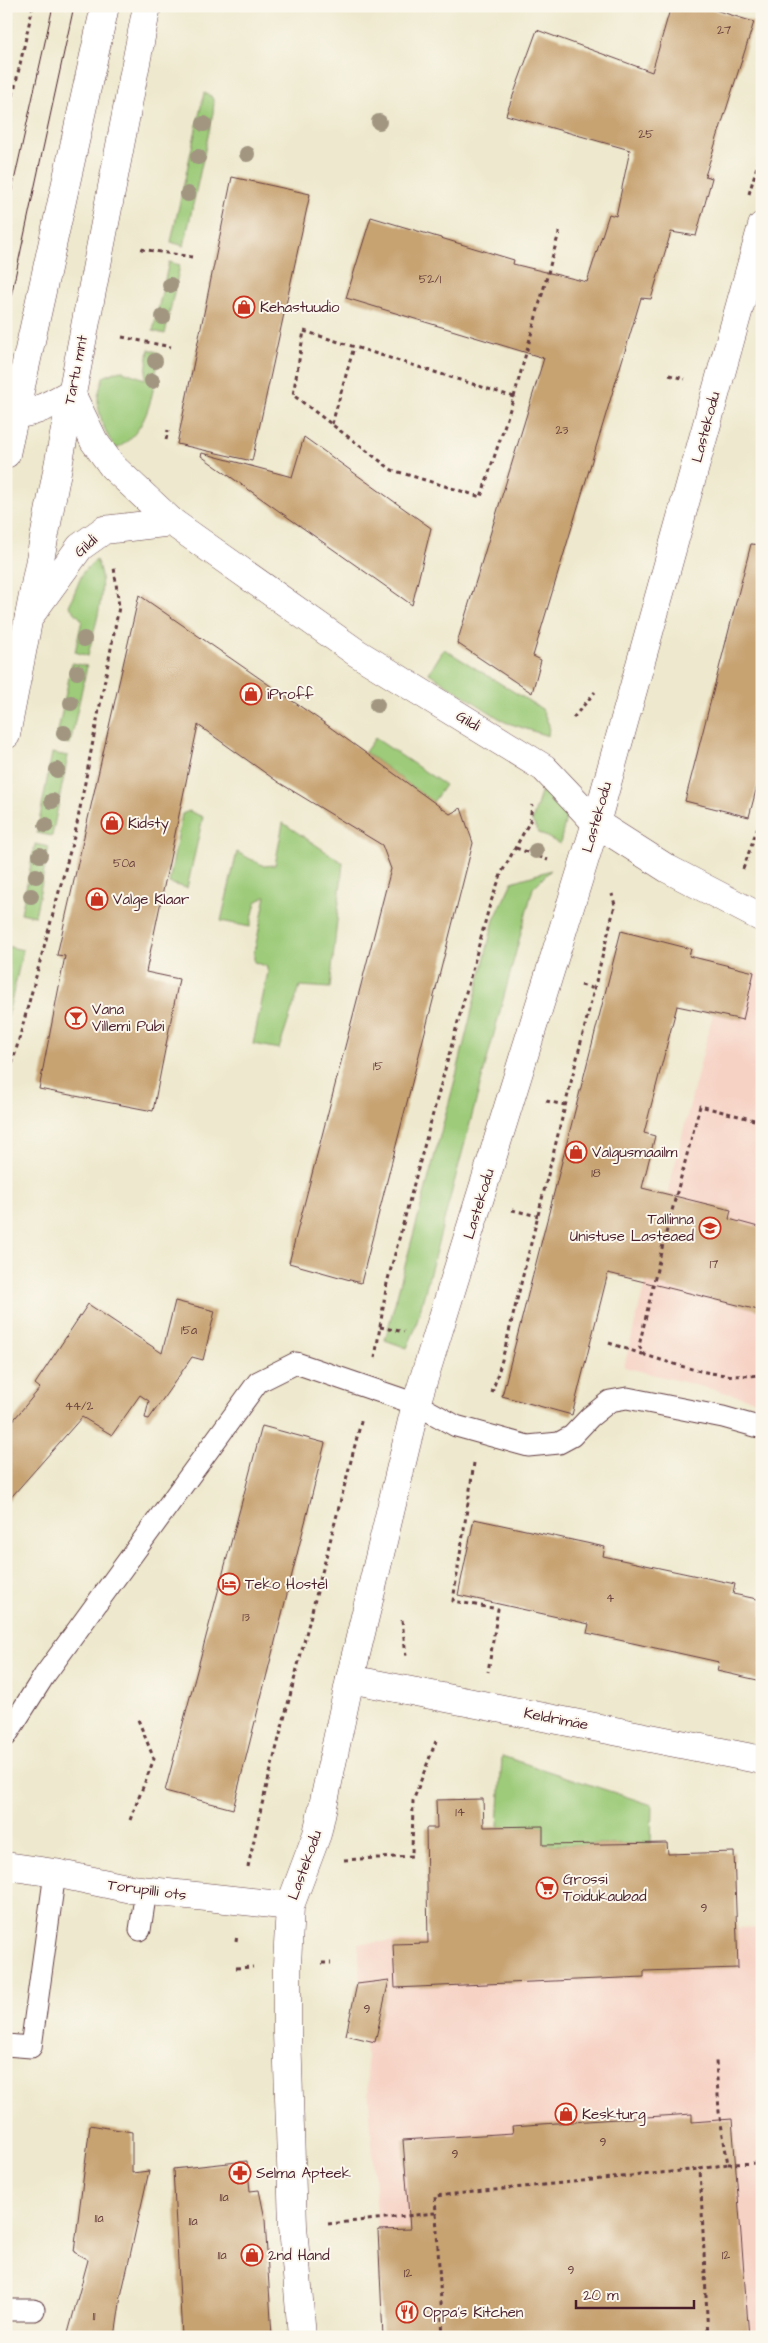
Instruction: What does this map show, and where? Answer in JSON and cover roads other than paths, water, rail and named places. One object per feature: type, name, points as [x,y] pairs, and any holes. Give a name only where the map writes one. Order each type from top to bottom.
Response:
[{"type":"street","points":[[6,454],[10,414],[105,6]]},
{"type":"street","name":"Tartu mnt","points":[[6,735],[30,617],[71,393],[148,6]]},
{"type":"street","name":"Lastekodu","points":[[302,2337],[293,2226],[287,2032],[287,1965],[290,1906],[317,1834],[350,1679],[416,1404],[596,823],[762,226]]},
{"type":"street","points":[[10,414],[42,409],[71,393]]},
{"type":"street","name":"Gildi","points":[[71,393],[94,441],[113,467],[172,522],[357,653],[544,768],[596,823],[668,869],[762,918]]},
{"type":"street","name":"Gildi","points":[[30,617],[80,547],[104,530],[172,522]]},
{"type":"street","name":"Keldrimäe","points":[[350,1679],[762,1760]]},
{"type":"street","name":"Torupilli ots","points":[[6,1866],[55,1873],[146,1891],[290,1906]]},
{"type":"lane","points":[[6,1736],[44,1676],[258,1382],[296,1363],[416,1404],[456,1426],[528,1446],[559,1443],[572,1436],[590,1417],[610,1401],[627,1398],[723,1417],[762,1428]]},
{"type":"lane","points":[[6,2046],[31,2047],[55,1873]]},
{"type":"lane","points":[[140,1930],[146,1891]]},
{"type":"lane","points":[[6,2310],[34,2310]]},
{"type":"tram line","points":[[6,217],[53,6]]},
{"type":"tram line","points":[[6,319],[74,6]]},
{"type":"place","name":"Kehastuudio","points":[[244,307]]},
{"type":"place","name":"iProff","points":[[251,694]]},
{"type":"place","name":"Kidsty","points":[[112,823]]},
{"type":"place","name":"Valge Klaar","points":[[97,899]]},
{"type":"place","name":"Vana Villemi Pubi","points":[[76,1018]]},
{"type":"place","name":"Valgusmaailm","points":[[576,1152]]},
{"type":"place","name":"Tallinna Unistuse Lasteaed","points":[[710,1228]]},
{"type":"place","name":"Teko Hostel","points":[[229,1584]]},
{"type":"place","name":"Grossi Toidukaubad","points":[[547,1888]]},
{"type":"place","name":"Keskturg","points":[[566,2114]]},
{"type":"place","name":"Selma Apteek","points":[[240,2173]]},
{"type":"place","name":"2nd Hand","points":[[252,2255]]},
{"type":"place","name":"Oppa's Kitchen","points":[[407,2312]]}]
